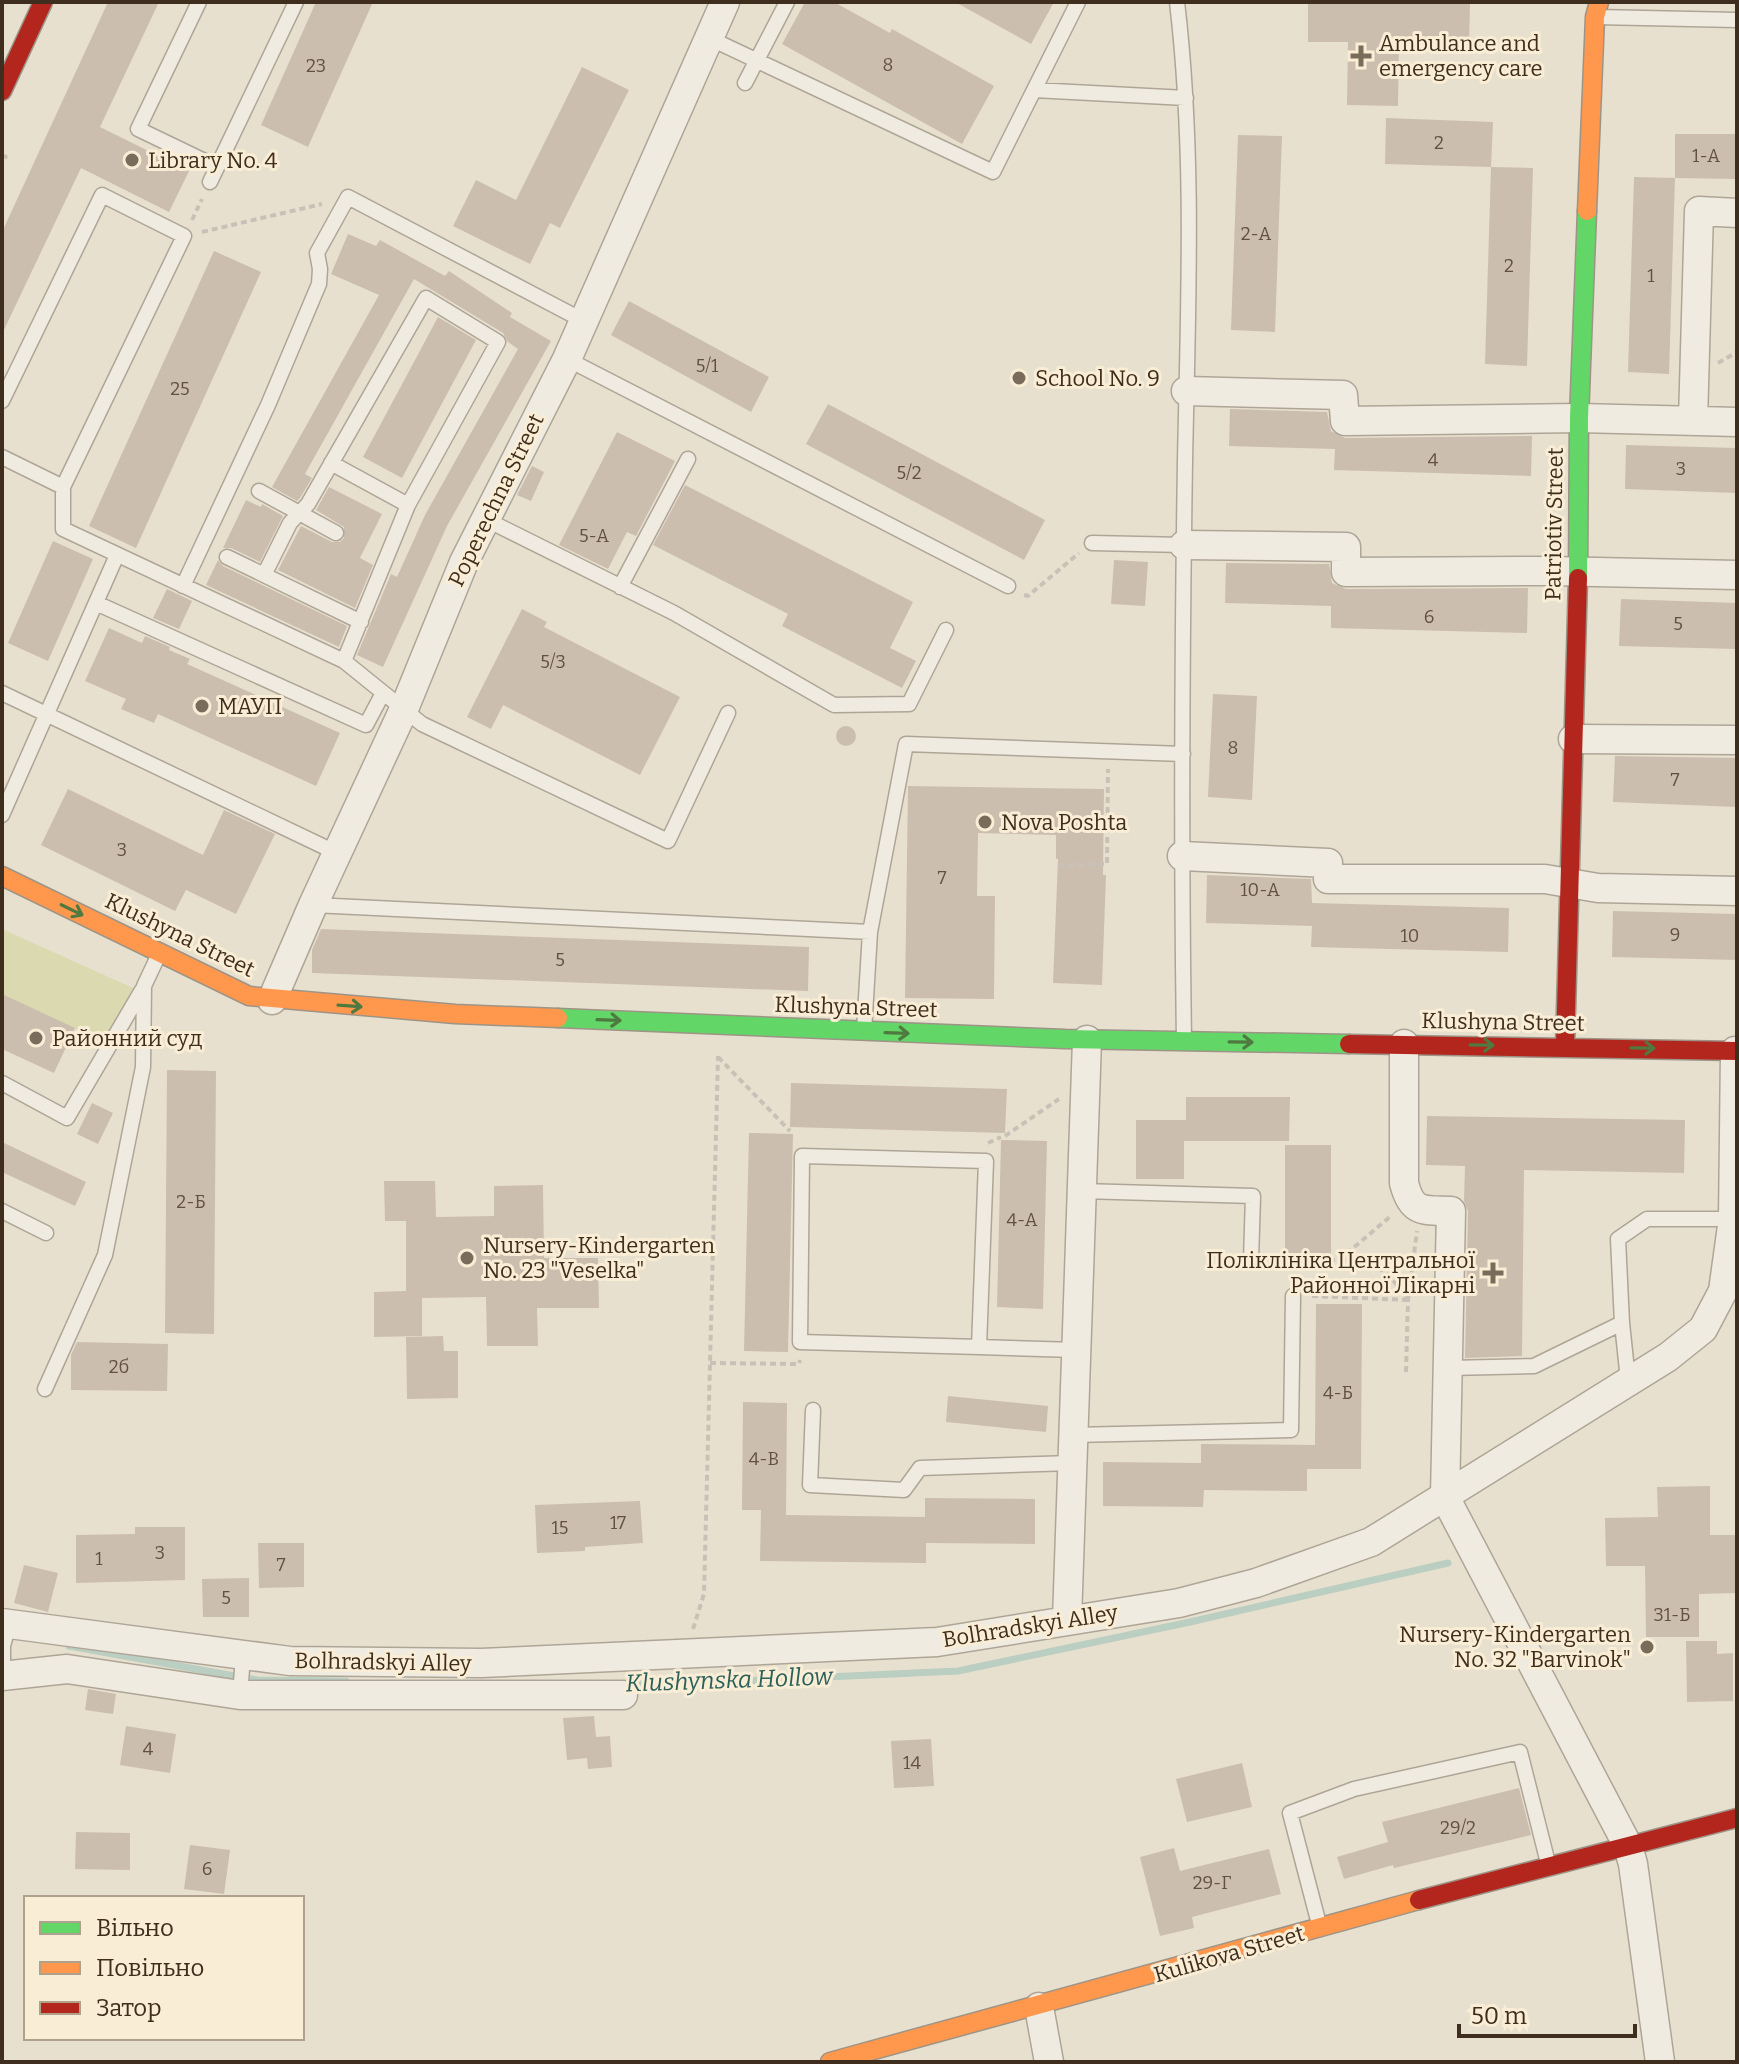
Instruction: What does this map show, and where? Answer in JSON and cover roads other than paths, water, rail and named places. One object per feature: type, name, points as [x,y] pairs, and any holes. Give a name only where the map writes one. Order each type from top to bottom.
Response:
[{"type":"street","points":[[2,91],[43,2]]},
{"type":"street","name":"Poperechna Street","points":[[272,1000],[337,853],[394,701],[567,359],[725,2]]},
{"type":"street","name":"Patriotiv Street","points":[[1565,1046],[1578,572],[1579,418],[1597,10]]},
{"type":"street","points":[[1693,421],[1699,211],[1737,213]]},
{"type":"street","points":[[1186,391],[1343,395],[1345,421],[1579,418],[1737,422]]},
{"type":"street","points":[[1184,545],[1346,547],[1346,572],[1737,575]]},
{"type":"street","points":[[1573,739],[1737,740]]},
{"type":"street","points":[[1182,856],[1328,863],[1328,879],[1545,879],[1598,888],[1737,891]]},
{"type":"street","name":"Klushyna Street","points":[[2,876],[249,996],[272,1000],[455,1014],[1087,1040],[1736,1051]]},
{"type":"street","points":[[1067,1620],[1087,1040]]},
{"type":"street","points":[[1404,1044],[1404,1183],[1414,1205],[1451,1211],[1445,1497],[1628,1846],[1660,2062]]},
{"type":"street","name":"Bolhradskyi Alley","points":[[480,1680],[685,1653],[937,1642],[1179,1603],[1256,1583],[1371,1542],[1668,1357],[1703,1329],[1730,1290],[1736,1051]]},
{"type":"street","name":"Bolhradskyi Alley","points":[[5,1631],[70,1649],[242,1677],[480,1680],[623,1695]]},
{"type":"street","name":"Bolhradskyi Alley","points":[[2,1676],[70,1649],[242,1677],[290,1661],[404,1680]]},
{"type":"street","name":"Kulikova Street","points":[[830,2062],[1548,1865],[1737,1818]]},
{"type":"street","points":[[1039,2007],[1049,2062]]},
{"type":"lane","points":[[199,2],[138,129],[217,167]]},
{"type":"lane","points":[[210,182],[296,2]]},
{"type":"lane","points":[[745,83],[787,2]]},
{"type":"lane","points":[[709,38],[993,172],[1078,2]]},
{"type":"lane","points":[[1177,2],[1190,156],[1184,545],[1184,1041]]},
{"type":"lane","points":[[1597,10],[1737,20]]},
{"type":"lane","points":[[1034,90],[1186,98]]},
{"type":"lane","points":[[2,401],[102,195],[184,236],[63,487],[63,529],[344,661],[422,724],[668,841],[728,713]]},
{"type":"lane","points":[[183,586],[268,405],[319,284],[317,253],[348,197],[584,321]]},
{"type":"lane","points":[[264,575],[290,523],[308,504],[426,298],[498,342],[408,505],[344,661]]},
{"type":"lane","points":[[567,359],[1008,586]]},
{"type":"lane","points":[[2,457],[63,487]]},
{"type":"lane","points":[[620,587],[688,459]]},
{"type":"lane","points":[[331,463],[408,505]]},
{"type":"lane","points":[[259,491],[336,533]]},
{"type":"lane","points":[[485,519],[674,613],[834,705],[909,704],[946,630]]},
{"type":"lane","points":[[1092,543],[1184,545]]},
{"type":"lane","points":[[2,815],[117,555]]},
{"type":"lane","points":[[227,557],[361,622]]},
{"type":"lane","points":[[96,603],[366,725],[394,701]]},
{"type":"lane","points":[[2,693],[337,853]]},
{"type":"lane","points":[[864,1031],[870,932],[906,744],[1183,754]]},
{"type":"lane","points":[[313,905],[870,932]]},
{"type":"lane","points":[[2,1083],[67,1118],[144,986],[160,952]]},
{"type":"lane","points":[[45,1389],[105,1255],[143,1067],[144,986]]},
{"type":"lane","points":[[979,1347],[986,1161],[802,1156],[800,1342],[1076,1350]]},
{"type":"lane","points":[[1082,1191],[1253,1196],[1251,1260]]},
{"type":"lane","points":[[2,1211],[46,1233]]},
{"type":"lane","points":[[1628,1380],[1618,1239],[1647,1219],[1733,1219]]},
{"type":"lane","points":[[1073,1435],[1291,1430],[1293,1296]]},
{"type":"lane","points":[[1449,1368],[1534,1366],[1622,1323]]},
{"type":"lane","points":[[813,1410],[810,1485],[904,1490],[920,1468],[1072,1463]]},
{"type":"lane","points":[[2,1676],[5,1631]]},
{"type":"lane","points":[[1320,1929],[1290,1813],[1354,1789],[1520,1752],[1548,1865]]},
{"type":"waterway","name":"Klushynska Hollow","points":[[622,1684],[958,1671],[1448,1563]]},
{"type":"waterway","name":"Klushynska Hollow","points":[[69,1646],[257,1680],[346,1681]]},
{"type":"place","name":"Ambulance and emergency care","points":[[1361,56]]},
{"type":"place","name":"Library No. 4","points":[[132,160]]},
{"type":"place","name":"School No. 9","points":[[1019,378]]},
{"type":"place","name":"МАУП","points":[[202,706]]},
{"type":"place","name":"Nova Poshta","points":[[985,822]]},
{"type":"place","name":"Районний суд","points":[[36,1038]]},
{"type":"place","name":"Nursery-Kindergarten No. 23 \"Veselka\"","points":[[467,1258]]},
{"type":"place","name":"Поліклініка Центральної Районної Лікарні","points":[[1493,1273]]},
{"type":"place","name":"Nursery-Kindergarten No. 32 \"Barvinok\"","points":[[1647,1647]]}]
